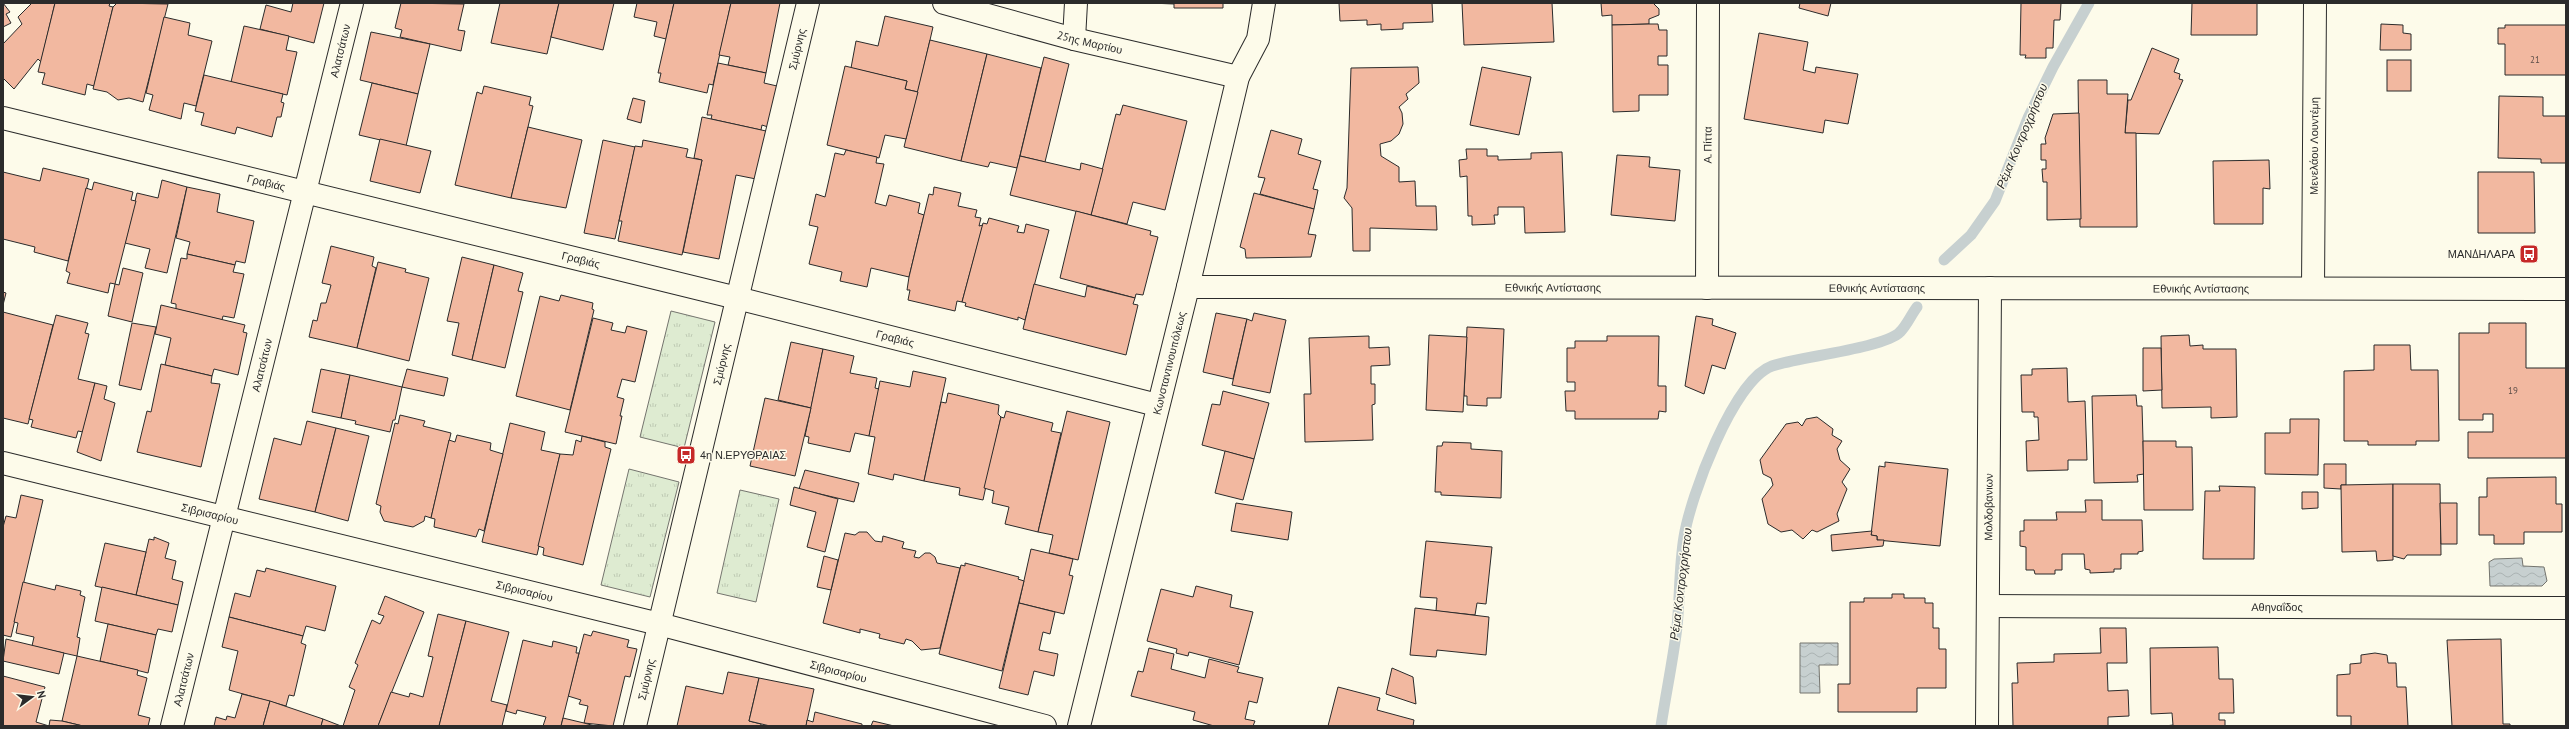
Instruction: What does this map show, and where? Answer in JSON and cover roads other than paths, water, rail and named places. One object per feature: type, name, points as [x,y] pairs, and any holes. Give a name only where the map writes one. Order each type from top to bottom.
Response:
[{"type":"street","name":"Αλατσάτων","points":[[172,726],[352,3]]},
{"type":"street","name":"Σμύρνης","points":[[635,726],[808,3]]},
{"type":"street","name":"25ης Μαρτίου","points":[[944,3],[1074,39],[1238,78]]},
{"type":"street","points":[[1074,39],[1076,3]]},
{"type":"street","name":"Κωνσταντινουπόλεως","points":[[1078,726],[1157,405],[1188,287],[1238,78],[1258,39],[1264,3]]},
{"type":"street","name":"Α. Πίττα","points":[[1708,3],[1708,288]]},
{"type":"street","name":"Μενελάου Λουντέμη","points":[[2313,288],[2315,3]]},
{"type":"street","name":"Γραβιάς","points":[[3,118],[737,298],[1157,405]]},
{"type":"street","name":"Εθνικής Αντίστασης","points":[[1188,287],[2566,289]]},
{"type":"street","name":"Μολδοβανιων","points":[[1987,726],[1990,288]]},
{"type":"street","name":"Σιβρισαρίου","points":[[3,463],[224,516],[659,624],[1045,726]]},
{"type":"street","name":"Αθηναΐδος","points":[[1988,606],[2566,608]]},
{"type":"water","points":[[2522,558],[2523,566],[2544,567],[2547,581],[2542,586],[2490,586],[2489,562],[2494,559]]},
{"type":"water","points":[[1800,643],[1838,643],[1838,665],[1819,665],[1820,693],[1800,693]]},
{"type":"waterway","name":"Ρέμα Κοντροχρήστου","points":[[1944,260],[1971,235],[1995,201],[2028,118],[2053,67],[2089,3]]},
{"type":"waterway","name":"Ρέμα Κοντροχρήστου","points":[[1661,726],[1674,652],[1681,560],[1688,519],[1704,469],[1729,416],[1743,393],[1757,376],[1772,366],[1860,347],[1891,338],[1900,332],[1917,307]]},
{"type":"place","name":"ΜΑΝΔΗΛΑΡΑ","points":[[2529,254]]},
{"type":"place","name":"4η Ν.ΕΡΥΘΡΑΙΑΣ","points":[[686,455]]}]
